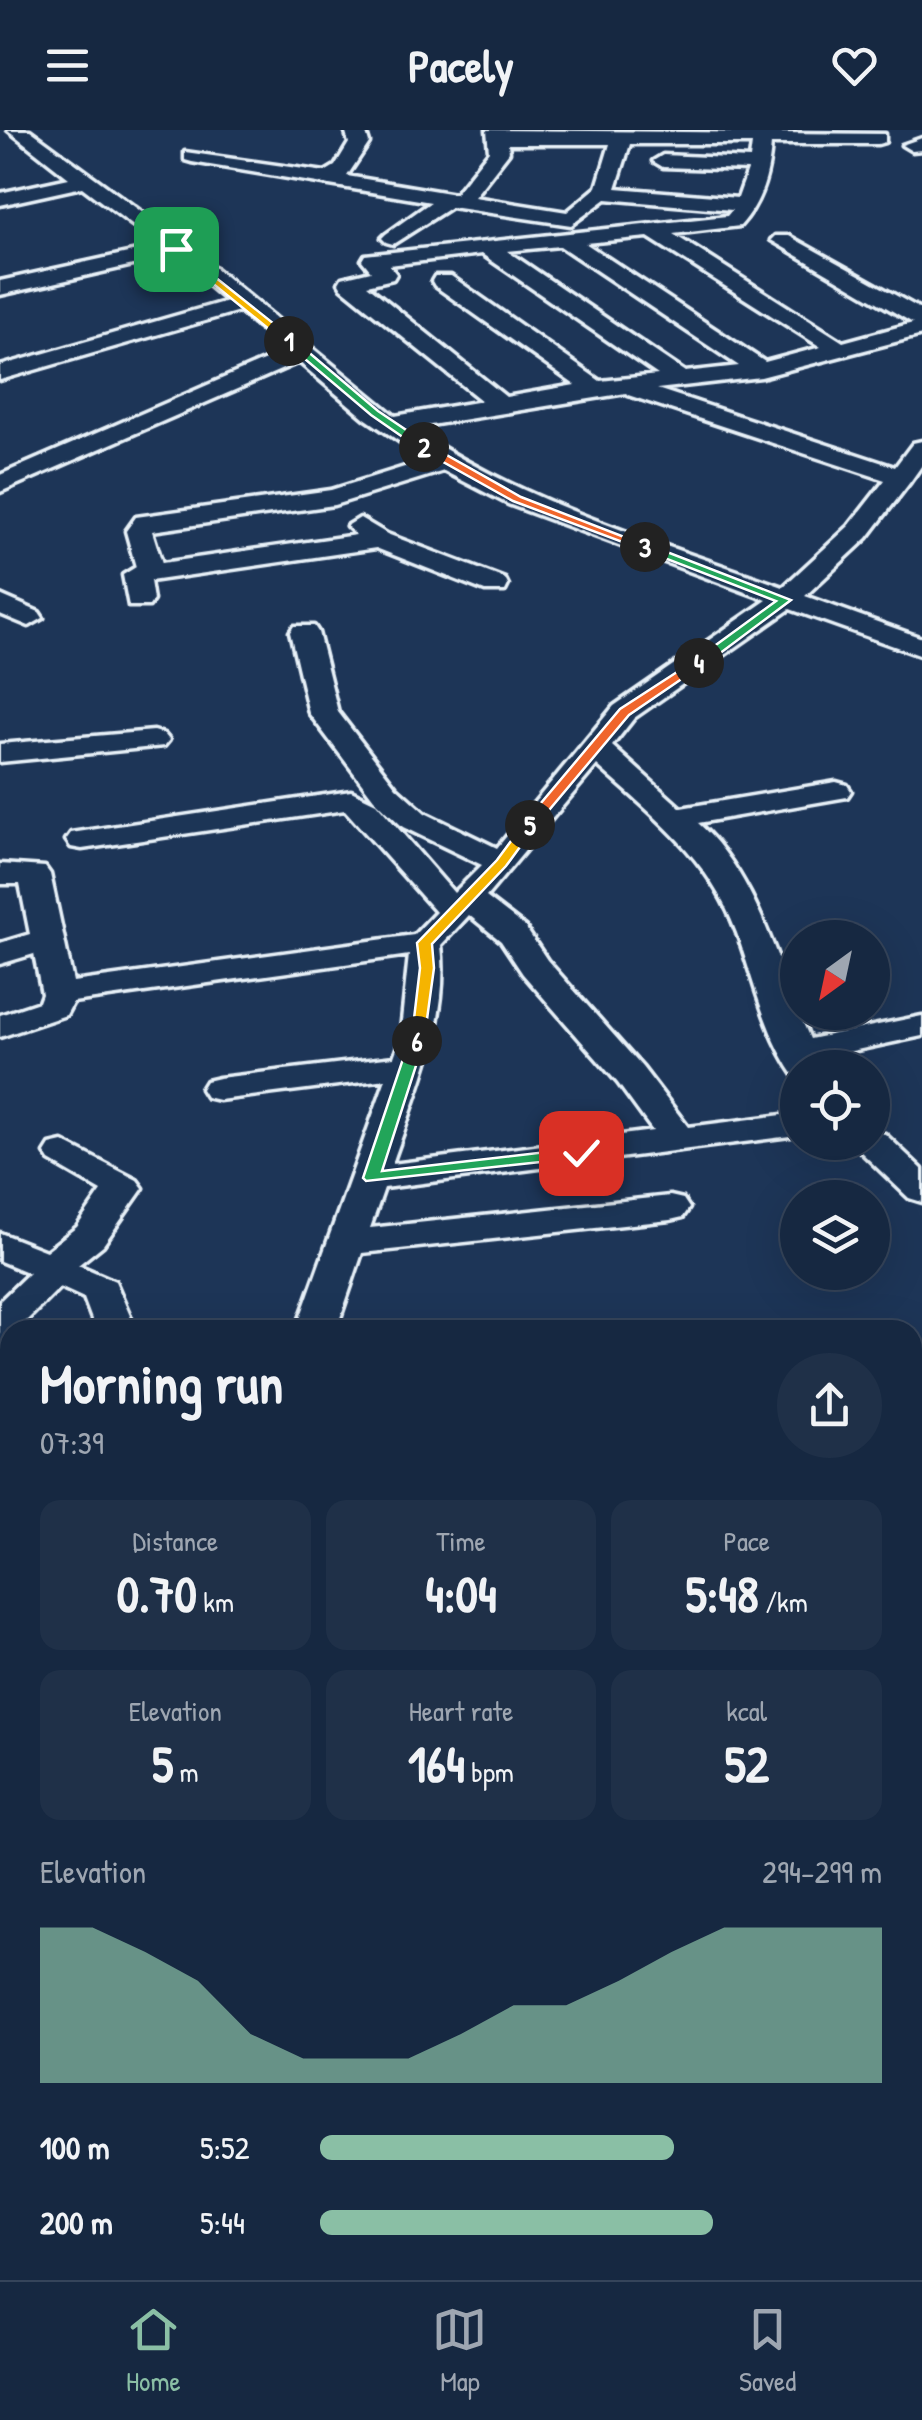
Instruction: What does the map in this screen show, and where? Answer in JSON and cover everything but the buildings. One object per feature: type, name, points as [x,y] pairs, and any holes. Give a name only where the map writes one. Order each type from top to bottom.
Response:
[{"type":"street","points":[[18,130],[176,249],[391,424],[446,462],[517,499],[922,648]]},
{"type":"street","points":[[326,180],[342,170],[359,143],[355,130]]},
{"type":"street","points":[[394,238],[452,202],[500,152],[497,134],[727,133],[878,138]]},
{"type":"street","points":[[208,140],[205,150],[192,156],[571,219],[609,176],[621,134]]},
{"type":"street","points":[[498,403],[349,281],[385,274],[373,260],[733,222],[752,185],[762,137]]},
{"type":"street","points":[[609,176],[752,185]]},
{"type":"street","points":[[609,176],[752,185]]},
{"type":"street","points":[[0,199],[83,181]]},
{"type":"street","points":[[655,232],[839,349]]},
{"type":"street","points":[[566,240],[762,370]]},
{"type":"street","points":[[782,240],[922,319]]},
{"type":"street","points":[[486,247],[683,381]]},
{"type":"street","points":[[0,288],[176,249]]},
{"type":"street","points":[[443,281],[595,388]]},
{"type":"street","points":[[0,373],[244,303]]},
{"type":"street","points":[[391,424],[595,388],[762,370],[922,328]]},
{"type":"street","points":[[0,484],[302,352]]},
{"type":"street","points":[[624,386],[901,478]]},
{"type":"street","points":[[59,994],[424,943],[502,863],[624,712],[785,600],[858,532],[922,448]]},
{"type":"street","points":[[151,572],[139,531],[144,522],[340,495],[446,462]]},
{"type":"street","points":[[340,495],[350,518],[378,540],[495,585]]},
{"type":"street","points":[[139,600],[136,575],[378,540]]},
{"type":"street","points":[[0,604],[29,618]]},
{"type":"street","points":[[304,632],[324,713],[385,793],[414,820],[502,863]]},
{"type":"street","points":[[0,753],[154,740]]},
{"type":"street","points":[[594,746],[704,845],[726,877],[753,931],[771,990],[798,1050]]},
{"type":"street","points":[[674,818],[836,791]]},
{"type":"street","points":[[82,840],[351,800],[460,905],[512,934],[534,967],[630,1075],[678,1139]]},
{"type":"street","points":[[0,874],[34,874],[59,994],[54,1008],[0,1027]]},
{"type":"street","points":[[0,954],[47,939]]},
{"type":"street","points":[[320,1320],[417,1040],[427,968],[424,943]]},
{"type":"street","points":[[838,1050],[922,1026]]},
{"type":"street","points":[[219,1089],[408,1066]]},
{"type":"street","points":[[372,1178],[780,1126]]},
{"type":"street","points":[[4,1320],[90,1236],[124,1188],[63,1153]]},
{"type":"street","points":[[348,1240],[383,1240],[670,1208]]},
{"type":"street","points":[[0,1246],[100,1290],[112,1320]]},
{"type":"route","points":[[176,249],[374,413],[446,462],[517,499],[785,600],[624,712],[502,863],[424,943],[427,968],[417,1040],[372,1178],[581,1153]]}]
